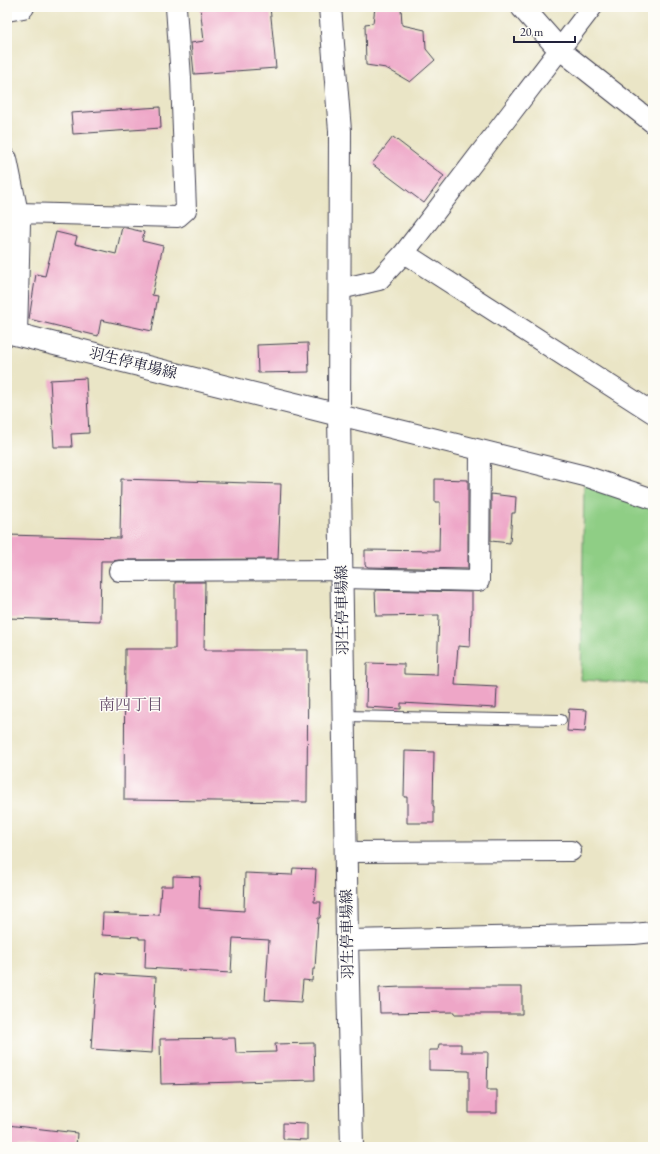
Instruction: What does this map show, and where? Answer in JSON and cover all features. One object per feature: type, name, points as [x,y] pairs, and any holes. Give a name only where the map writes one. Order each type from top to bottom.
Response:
[{"type":"main road","points":[[7,10],[23,7]]},
{"type":"main road","points":[[330,7],[340,131],[339,415]]},
{"type":"main road","points":[[522,7],[559,48]]},
{"type":"main road","name":"羽生停車場線","points":[[12,333],[339,415],[347,940],[352,1147]]},
{"type":"street","points":[[18,213],[178,217],[186,210],[181,78],[176,7]]},
{"type":"street","points":[[340,289],[379,280],[404,253],[559,48],[592,7]]},
{"type":"street","points":[[559,48],[653,123]]},
{"type":"street","points":[[7,159],[20,223],[12,333]]},
{"type":"street","points":[[404,253],[653,413]]},
{"type":"street","points":[[339,415],[585,476],[653,499]]},
{"type":"street","points":[[119,571],[342,574],[479,581],[480,450]]},
{"type":"street","points":[[346,852],[571,851]]},
{"type":"street","points":[[347,940],[634,934],[653,932]]},
{"type":"lane","points":[[344,716],[561,720]]},
{"type":"green space","points":[[584,481],[653,507],[653,684],[581,680]]},
{"type":"building","points":[[200,7],[270,7],[276,68],[194,74],[191,43],[204,41]]},
{"type":"building","points":[[375,7],[401,7],[402,25],[425,30],[426,49],[435,60],[410,82],[386,68],[366,65],[365,24],[373,23]]},
{"type":"building","points":[[160,107],[161,128],[73,134],[71,113]]},
{"type":"building","points":[[393,137],[444,176],[424,203],[372,164]]},
{"type":"building","points":[[122,227],[144,232],[142,241],[163,246],[152,295],[158,296],[152,331],[101,320],[98,336],[29,319],[36,274],[45,276],[56,232],[77,237],[75,244],[116,254]]},
{"type":"building","points":[[308,343],[309,372],[258,373],[257,345]]},
{"type":"building","points":[[86,378],[89,433],[71,434],[72,447],[54,447],[50,380]]},
{"type":"building","points":[[121,479],[281,484],[278,559],[101,561],[100,621],[7,618],[7,535],[120,538]]},
{"type":"building","points":[[435,479],[468,480],[468,569],[368,567],[365,565],[365,550],[439,551],[440,502],[435,502]]},
{"type":"building","points":[[491,494],[516,497],[515,513],[512,513],[510,543],[491,541]]},
{"type":"building","points":[[175,582],[205,582],[204,650],[308,650],[307,802],[124,800],[125,649],[175,649]]},
{"type":"building","points":[[375,590],[472,592],[470,647],[458,646],[455,685],[497,687],[496,708],[401,703],[401,709],[366,707],[367,663],[404,664],[404,674],[437,675],[439,615],[376,616]]},
{"type":"building","points":[[569,709],[587,710],[585,732],[567,731]]},
{"type":"building","points":[[405,751],[434,752],[434,823],[407,823],[407,797],[404,797]]},
{"type":"building","points":[[293,868],[316,869],[314,902],[321,902],[320,918],[318,918],[315,969],[313,969],[312,981],[303,980],[301,1002],[265,1000],[269,940],[233,938],[231,973],[145,968],[146,939],[139,939],[139,937],[102,935],[103,913],[159,915],[161,886],[173,886],[173,876],[200,877],[199,908],[244,911],[245,873],[292,875]]},
{"type":"building","points":[[96,973],[156,977],[152,1053],[91,1049]]},
{"type":"building","points":[[522,987],[522,1014],[454,1014],[454,1012],[380,1013],[379,988]]},
{"type":"building","points":[[235,1038],[236,1053],[276,1052],[275,1044],[314,1043],[315,1080],[161,1084],[160,1039]]},
{"type":"building","points":[[439,1044],[461,1044],[461,1052],[488,1052],[487,1090],[497,1090],[497,1113],[469,1113],[469,1071],[429,1070],[429,1050],[438,1050]]},
{"type":"building","points":[[283,1123],[307,1124],[307,1140],[283,1139]]},
{"type":"building","points":[[7,1125],[77,1133],[76,1147],[7,1147]]},
{"type":"district","name":"南四丁目","points":[[131,704]]}]
